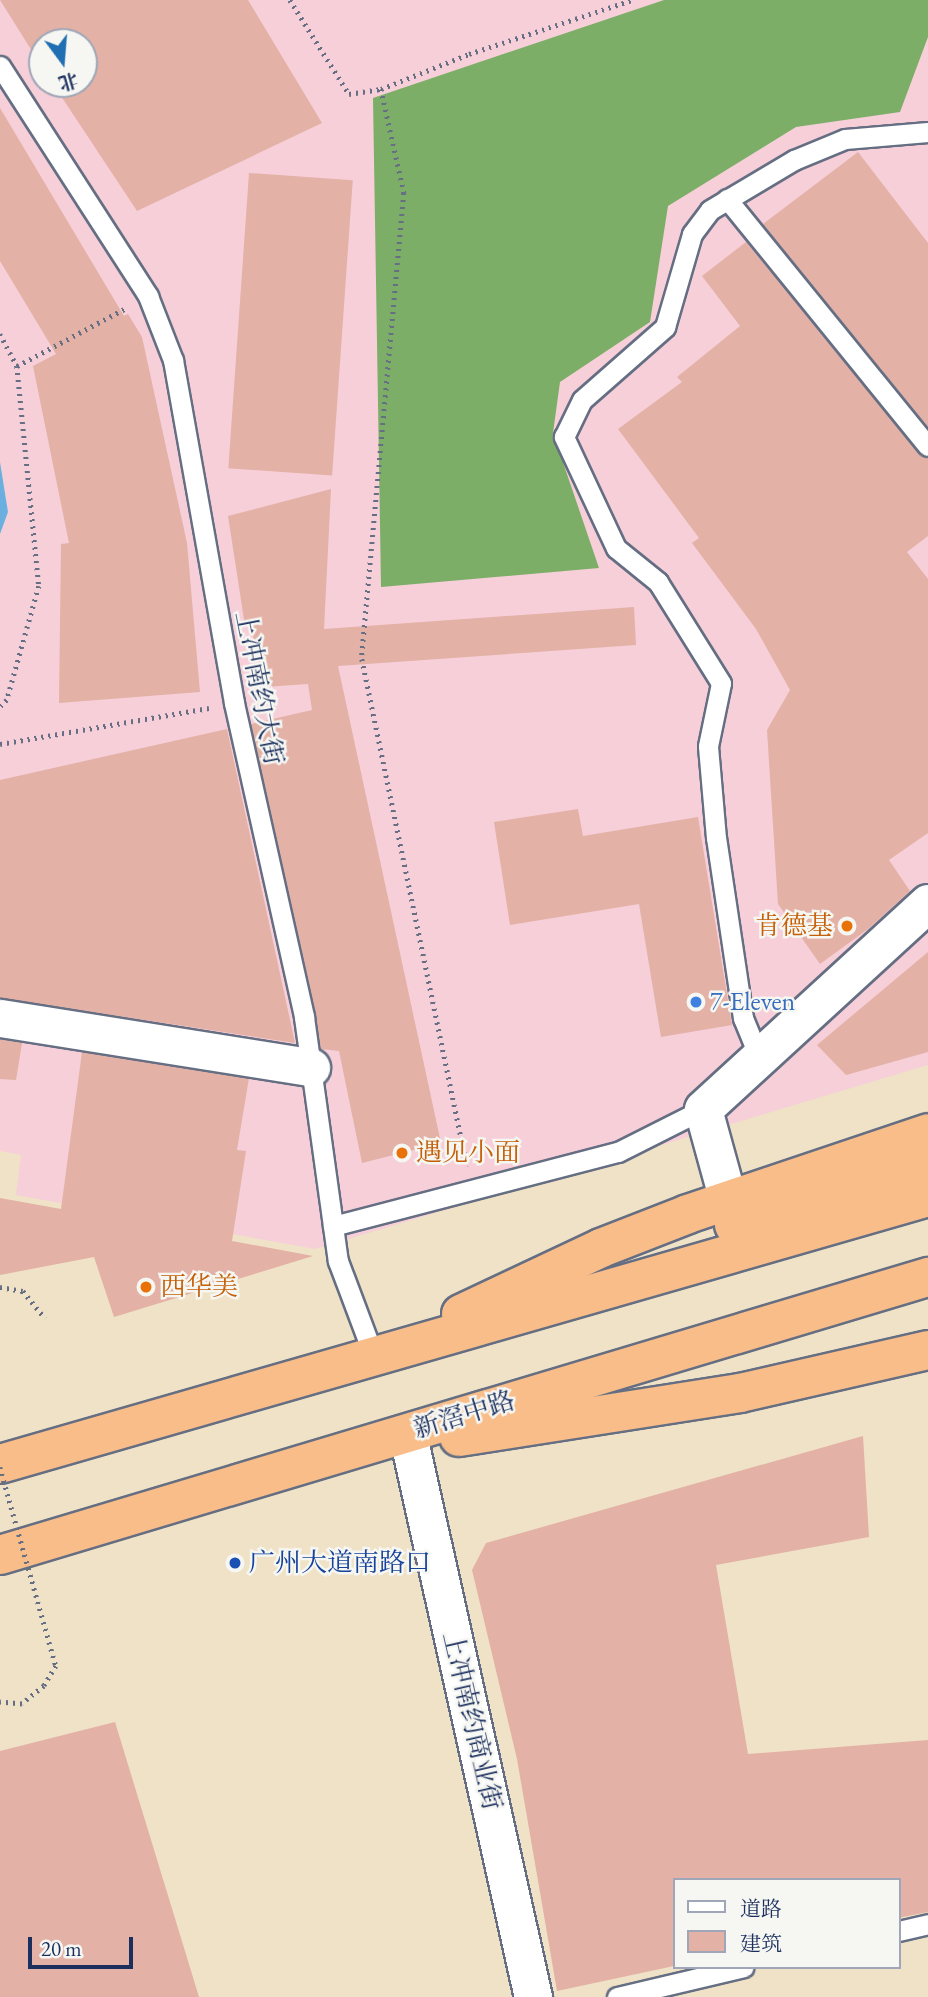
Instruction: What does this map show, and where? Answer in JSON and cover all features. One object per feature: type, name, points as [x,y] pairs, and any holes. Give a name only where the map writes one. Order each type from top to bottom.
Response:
[{"type":"highway","points":[[374,1357],[545,1273],[728,1200],[928,1133]]},
{"type":"highway","points":[[374,1357],[625,1259],[928,1168]]},
{"type":"highway","points":[[0,1466],[928,1197]]},
{"type":"highway","name":"新滘中路","points":[[0,1555],[304,1462],[928,1278]]},
{"type":"highway","points":[[304,1462],[740,1393],[928,1350]]},
{"type":"street","points":[[728,1200],[703,1109],[928,903]]},
{"type":"street","points":[[0,1018],[310,1067]]},
{"type":"street","name":"上冲南约商业街","points":[[410,1445],[533,1997]]},
{"type":"lane","name":"上冲南约大街","points":[[0,66],[148,296],[173,360],[234,703],[304,1017],[338,1261],[374,1357]]},
{"type":"lane","points":[[759,1057],[743,1018],[716,838],[708,746],[720,683],[658,582],[616,548],[564,437],[582,400],[665,327],[692,234],[710,210],[793,160],[845,139],[928,132]]},
{"type":"lane","points":[[727,199],[928,446]]},
{"type":"lane","points":[[333,1226],[618,1152],[703,1109]]},
{"type":"lane","points":[[900,1931],[928,1924]]},
{"type":"lane","points":[[617,1997],[736,1969]]},
{"type":"path","points":[[290,0],[349,93],[381,89],[469,54],[632,0]]},
{"type":"path","points":[[381,89],[404,193],[362,659],[472,1190]]},
{"type":"path","points":[[17,366],[148,296]]},
{"type":"path","points":[[0,334],[17,366],[39,586],[7,700],[0,707]]},
{"type":"path","points":[[0,744],[234,703]]},
{"type":"path","points":[[0,1287],[23,1291],[45,1318]]},
{"type":"path","points":[[0,1466],[55,1666],[44,1686],[22,1704],[0,1702]]},
{"type":"shaded area","points":[[0,0],[928,0],[928,1065],[315,1249],[16,1195],[21,1155],[0,1151],[0,534],[8,512],[0,462]]},
{"type":"green space","points":[[664,0],[928,0],[928,37],[900,112],[796,127],[668,206],[650,322],[560,382],[553,433],[599,568],[381,587],[373,98]]},
{"type":"water","points":[[0,462],[8,512],[0,534]]},
{"type":"building","points":[[0,0],[248,0],[322,123],[137,211],[62,98],[98,98],[98,28],[28,28],[28,45]]},
{"type":"building","points":[[0,108],[124,316],[128,314],[142,337],[187,543],[200,692],[59,703],[61,544],[69,543],[33,366],[56,354],[0,261]]},
{"type":"building","points":[[858,152],[928,243],[928,427],[763,224]]},
{"type":"building","points":[[249,173],[353,180],[332,476],[228,468]]},
{"type":"building","points":[[746,242],[919,454],[928,458],[928,536],[907,552],[928,579],[928,833],[889,860],[910,891],[868,929],[820,964],[778,904],[767,730],[790,690],[756,629],[692,543],[699,538],[618,429],[682,382],[677,377],[740,326],[702,276]]},
{"type":"building","points":[[331,489],[324,629],[634,607],[636,645],[338,666],[441,1143],[362,1163],[339,1051],[321,1049],[251,724],[312,710],[308,684],[264,687],[251,626],[245,626],[228,516]]},
{"type":"building","points":[[227,729],[295,1043],[0,998],[0,780]]},
{"type":"building","points":[[578,809],[583,836],[698,817],[732,1025],[661,1037],[639,904],[510,925],[494,822]]},
{"type":"building","points":[[928,952],[928,1052],[846,1075],[817,1045]]},
{"type":"building","points":[[0,1039],[22,1043],[16,1080],[0,1079]]},
{"type":"building","points":[[82,1052],[249,1078],[237,1150],[246,1151],[232,1241],[313,1256],[114,1317],[94,1257],[0,1275],[0,1198],[61,1209]]},
{"type":"building","points":[[863,1436],[869,1537],[716,1565],[748,1754],[928,1740],[928,1912],[900,1918],[900,1878],[673,1878],[673,1966],[557,1991],[517,1759],[472,1570],[486,1543]]},
{"type":"building","points":[[115,1722],[199,1997],[0,1997],[0,1751]]},
{"type":"place","name":"肯德基","points":[[847,926]]},
{"type":"place","name":"7-Eleven","points":[[696,1002]]},
{"type":"place","name":"遇见小面","points":[[402,1153]]},
{"type":"place","name":"西华美","points":[[146,1287]]},
{"type":"place","name":"广州大道南路口","points":[[235,1563]]}]
